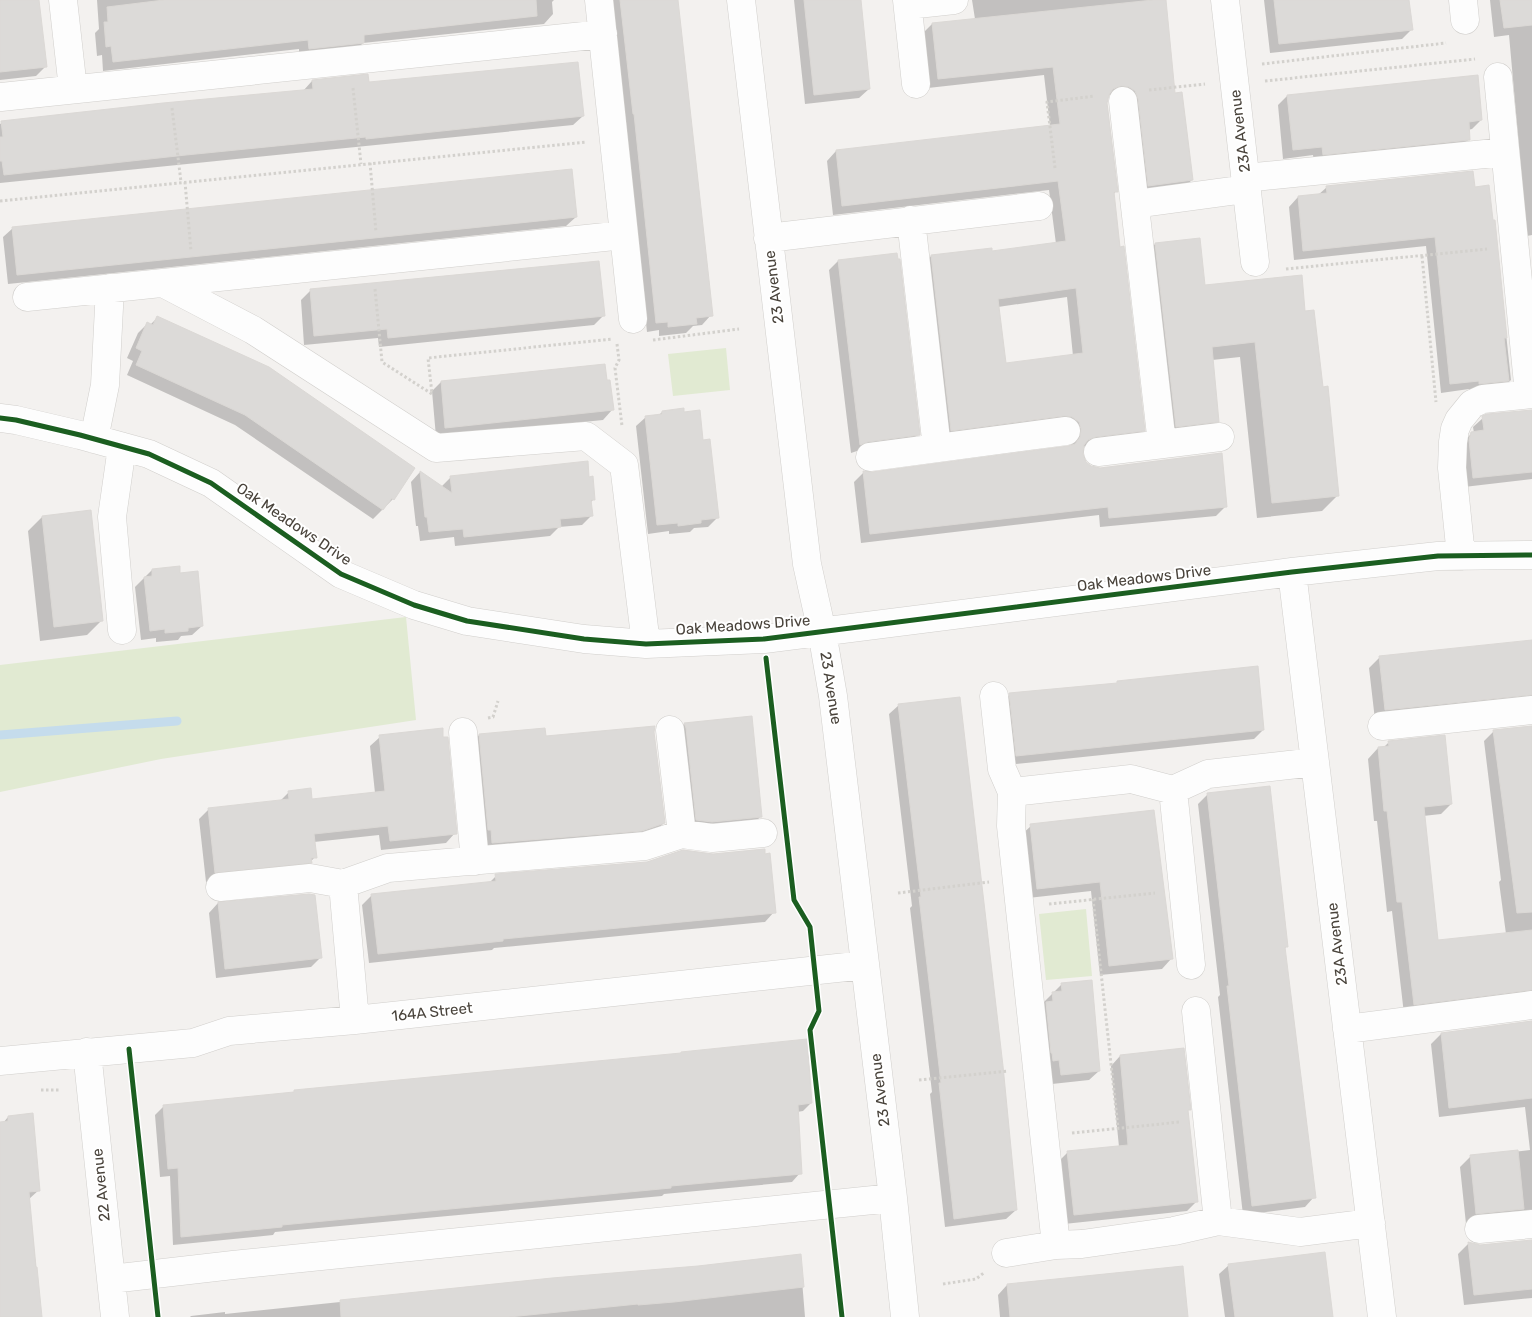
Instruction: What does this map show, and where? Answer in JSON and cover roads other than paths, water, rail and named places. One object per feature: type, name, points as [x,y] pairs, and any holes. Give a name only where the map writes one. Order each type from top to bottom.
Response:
[{"type":"street","points":[[63,0],[74,89]]},
{"type":"street","points":[[599,0],[624,235],[639,330]]},
{"type":"street","name":"23 Avenue","points":[[741,0],[807,564],[822,632],[833,696],[893,1198],[905,1317]]},
{"type":"street","points":[[916,84],[907,2],[954,0]]},
{"type":"street","name":"23A Avenue","points":[[1225,0],[1254,262]]},
{"type":"street","points":[[1,96],[603,34]]},
{"type":"street","points":[[1461,556],[1452,468],[1453,442],[1458,420],[1472,404],[1483,399],[1530,394],[1498,77]]},
{"type":"street","points":[[1123,100],[1162,444]]},
{"type":"street","points":[[1135,204],[1246,184],[1505,152]]},
{"type":"street","points":[[768,238],[1038,206]]},
{"type":"street","points":[[911,220],[937,448]]},
{"type":"street","points":[[27,297],[624,235]]},
{"type":"street","points":[[163,283],[254,330],[436,448],[586,436],[624,465],[646,644]]},
{"type":"street","points":[[94,439],[105,385],[110,288]]},
{"type":"street","name":"Oak Meadows Drive","points":[[0,418],[16,420],[149,454],[211,483],[341,574],[414,605],[466,621],[584,639],[646,644],[764,639],[1292,572],[1438,556],[1532,555]]},
{"type":"street","points":[[870,457],[1066,431]]},
{"type":"street","points":[[1098,452],[1220,438]]},
{"type":"street","points":[[122,447],[112,517],[122,630]]},
{"type":"street","name":"23A Avenue","points":[[1292,572],[1382,1317]]},
{"type":"street","points":[[994,696],[1002,769],[1012,792],[1011,826],[1056,1245]]},
{"type":"street","points":[[1382,726],[1532,710]]},
{"type":"street","points":[[670,730],[682,834]]},
{"type":"street","points":[[462,732],[475,860]]},
{"type":"street","points":[[1012,792],[1131,779],[1172,790],[1208,774],[1315,762]]},
{"type":"street","points":[[1172,790],[1191,965]]},
{"type":"street","points":[[220,887],[310,878],[343,884],[388,868],[645,846],[682,834],[712,838],[763,833]]},
{"type":"street","points":[[343,884],[355,1020]]},
{"type":"street","name":"164A Street","points":[[0,1061],[193,1043],[230,1031],[355,1020],[865,965]]},
{"type":"street","points":[[1347,1029],[1532,1005]]},
{"type":"street","points":[[1196,1011],[1218,1221]]},
{"type":"street","name":"22 Avenue","points":[[87,1052],[114,1317]]},
{"type":"street","points":[[111,1279],[233,1264],[893,1198]]},
{"type":"street","points":[[1006,1253],[1174,1231],[1218,1221],[1300,1232],[1371,1223]]},
{"type":"street","points":[[1479,1229],[1532,1224]]},
{"type":"waterway","points":[[0,735],[177,721]]}]
